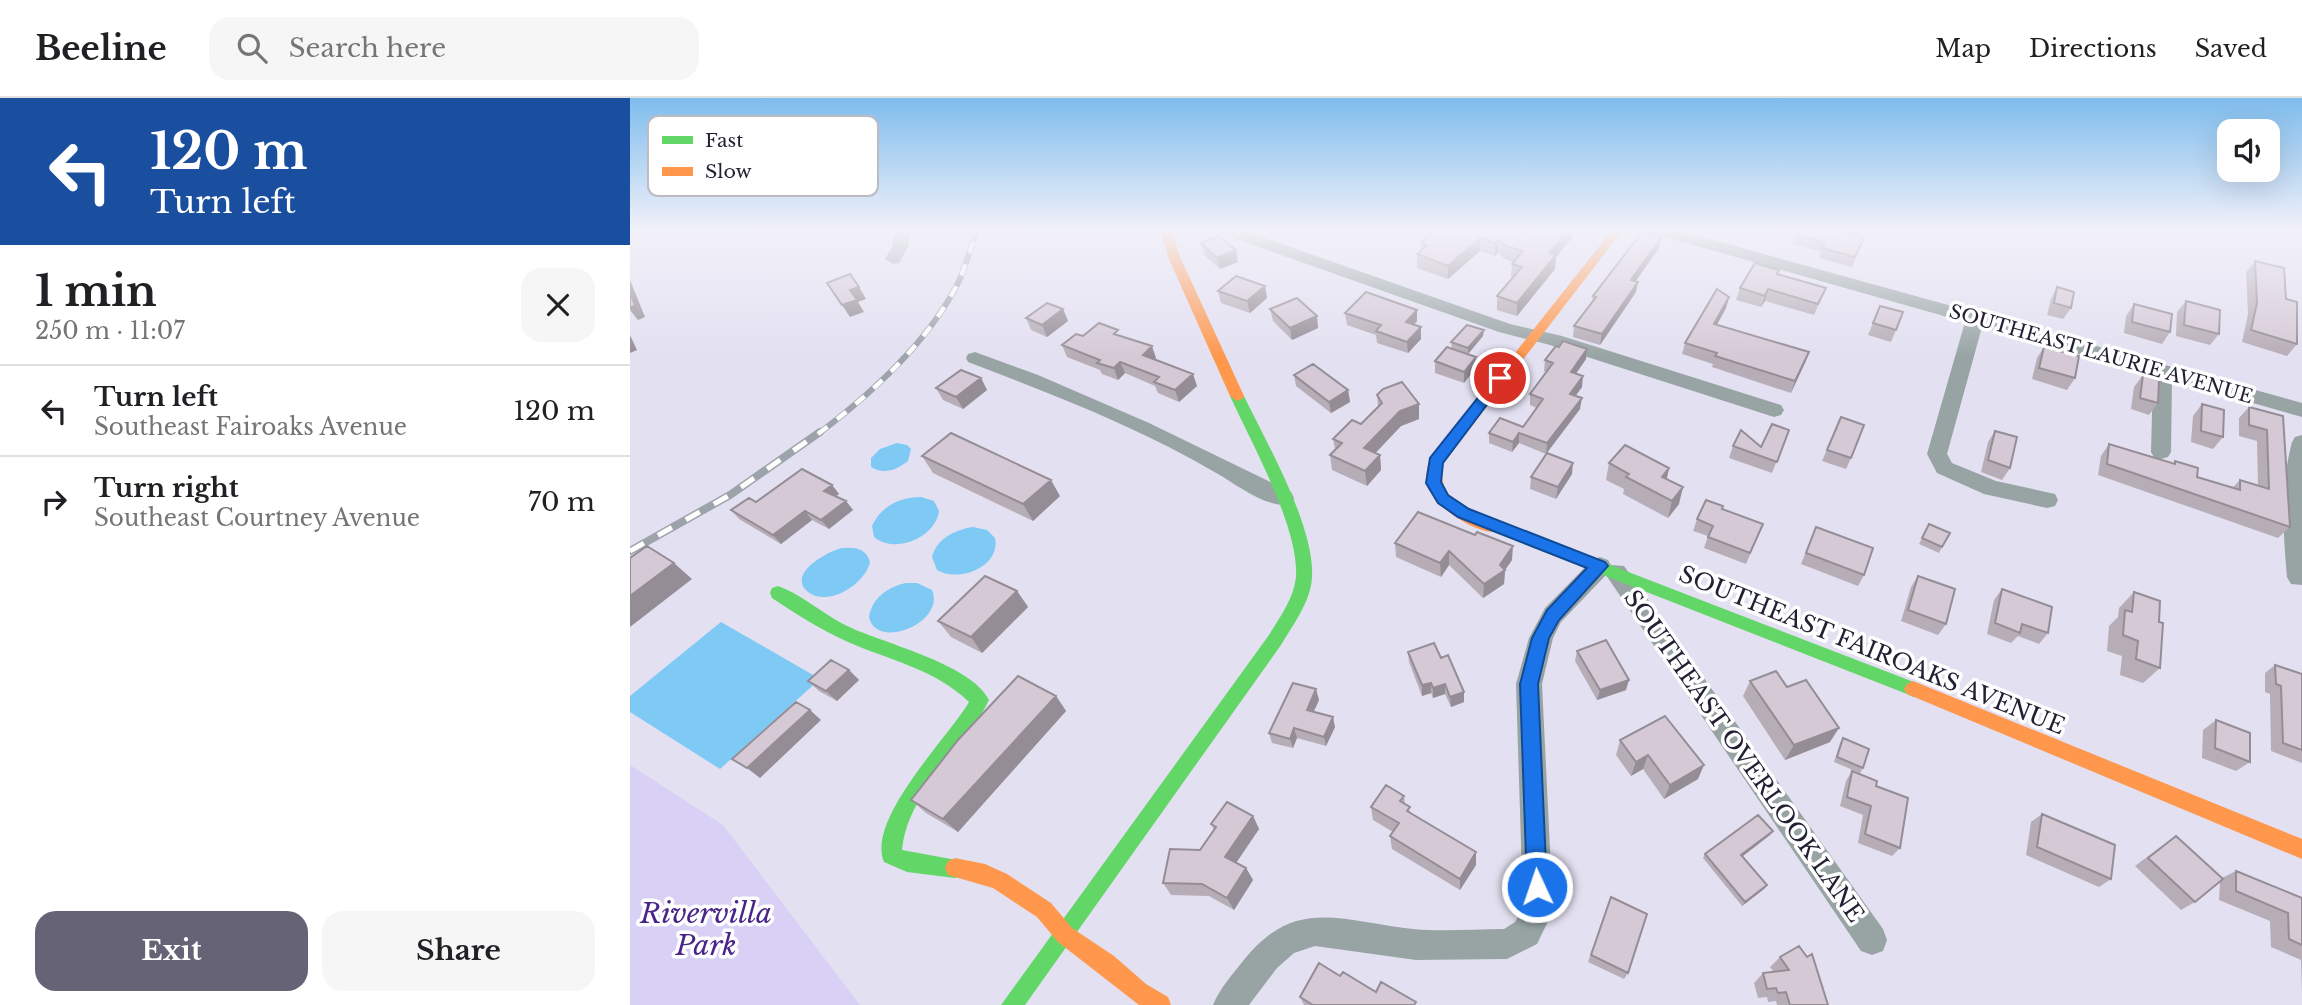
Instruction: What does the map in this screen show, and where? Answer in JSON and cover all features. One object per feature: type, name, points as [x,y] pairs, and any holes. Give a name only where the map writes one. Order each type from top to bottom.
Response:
[{"type":"street","points":[[1012,1005],[1275,640],[1298,601],[1304,575],[1300,547],[1283,498],[1181,272]]},
{"type":"street","points":[[1348,272],[1534,336],[1774,410]]},
{"type":"street","points":[[1534,336],[1584,272]]},
{"type":"street","name":"SOUTHEAST LAURIE AVENUE","points":[[1808,272],[2163,371],[2301,414]]},
{"type":"street","points":[[1975,319],[1937,454],[1939,462],[1944,468],[1992,488],[2047,500]]},
{"type":"street","name":"SOUTHEAST FAIROAKS AVENUE","points":[[1534,336],[1436,462],[1433,483],[1443,499],[1464,513],[1812,648],[2302,849]]},
{"type":"street","points":[[975,358],[1041,383],[1201,455],[1255,488],[1283,498]]},
{"type":"street","points":[[2161,452],[2163,371]]},
{"type":"street","points":[[2299,577],[2291,497],[2302,442]]},
{"type":"street","points":[[1228,1005],[1266,957],[1285,941],[1315,931],[1416,945],[1507,944],[1526,933],[1538,911],[1529,684],[1541,638],[1553,615],[1608,569]]},
{"type":"street","name":"SOUTHEAST OVERLOOK LANE","points":[[1608,569],[1872,940]]},
{"type":"street","points":[[778,593],[813,617],[881,648],[906,656],[974,691],[980,700],[971,720],[891,831],[888,843],[891,855],[907,862],[985,874],[1044,910],[1065,935],[1106,964],[1138,992],[1160,1005]]},
{"type":"green space","name":"Rivervilla Park","points":[[630,765],[723,825],[860,1005],[630,1005]]},
{"type":"water","points":[[897,443],[907,445],[911,449],[908,461],[890,470],[880,471],[871,467],[871,458],[880,449]]},
{"type":"water","points":[[921,497],[934,501],[939,511],[931,529],[903,544],[883,542],[874,537],[872,526],[880,513],[899,501]]},
{"type":"water","points":[[973,527],[987,530],[995,538],[991,557],[976,570],[966,573],[946,574],[937,570],[932,557],[942,540],[960,530]]},
{"type":"water","points":[[842,548],[859,549],[868,557],[870,562],[862,578],[836,595],[826,597],[808,592],[802,578],[805,571],[819,558]]},
{"type":"water","points":[[917,583],[932,590],[934,602],[929,613],[908,629],[884,632],[874,627],[869,617],[877,599],[893,587]]},
{"type":"water","points":[[721,622],[820,679],[720,769],[630,712],[630,696]]},
{"type":"building","points":[[1517,272],[1542,272],[1517,303],[1497,296]]},
{"type":"building","points":[[1611,272],[1636,272],[1631,280],[1638,282],[1602,334],[1574,326],[1596,297],[1593,296]]},
{"type":"building","points":[[1749,272],[1778,272],[1826,288],[1818,304],[1768,289],[1765,296],[1740,288]]},
{"type":"building","points":[[2256,272],[2284,272],[2286,299],[2297,302],[2297,344],[2251,330],[2257,303]]},
{"type":"building","points":[[850,274],[859,287],[850,290],[857,300],[842,305],[827,283]]},
{"type":"building","points":[[1236,276],[1265,286],[1247,301],[1218,291]]},
{"type":"building","points":[[2057,287],[2074,292],[2071,308],[2054,303]]},
{"type":"building","points":[[1717,289],[1729,297],[1714,324],[1809,352],[1795,381],[1715,356],[1717,353],[1685,343]]},
{"type":"building","points":[[1366,292],[1417,310],[1406,322],[1421,327],[1407,342],[1376,331],[1381,325],[1345,313]]},
{"type":"building","points":[[630,293],[635,305],[630,308]]},
{"type":"building","points":[[1297,298],[1317,316],[1290,328],[1270,309]]},
{"type":"building","points":[[2186,301],[2220,310],[2219,334],[2184,325]]},
{"type":"building","points":[[1047,303],[1063,309],[1042,325],[1026,318]]},
{"type":"building","points":[[2134,304],[2172,314],[2170,332],[2132,322]]},
{"type":"building","points":[[1880,306],[1903,312],[1896,330],[1873,323]]},
{"type":"building","points":[[1099,323],[1118,330],[1114,334],[1152,346],[1143,355],[1193,374],[1175,390],[1154,382],[1159,377],[1120,362],[1114,368],[1097,363],[1100,360],[1062,345],[1076,334],[1083,336]]},
{"type":"building","points":[[1467,325],[1484,330],[1468,348],[1451,342]]},
{"type":"building","points":[[1563,341],[1587,349],[1571,372],[1583,376],[1570,394],[1582,398],[1547,443],[1519,433],[1513,442],[1489,433],[1500,418],[1523,427],[1543,399],[1530,394],[1553,363],[1545,360]]},
{"type":"building","points":[[1447,347],[1476,357],[1464,372],[1435,361]]},
{"type":"building","points":[[2044,347],[2079,356],[2075,378],[2039,368]]},
{"type":"building","points":[[1313,364],[1348,390],[1329,402],[1294,375]]},
{"type":"building","points":[[961,370],[981,378],[956,397],[936,388]]},
{"type":"building","points":[[2143,375],[2159,380],[2158,403],[2140,398]]},
{"type":"building","points":[[1402,382],[1419,404],[1400,411],[1364,448],[1380,455],[1365,471],[1330,455],[1342,443],[1333,439],[1352,420],[1361,424],[1382,403],[1377,395],[1383,389]]},
{"type":"building","points":[[2202,404],[2224,410],[2223,437],[2201,431]]},
{"type":"building","points":[[2249,407],[2283,416],[2290,527],[2107,464],[2109,444],[2175,464],[2175,461],[2198,468],[2197,477],[2240,490],[2240,480],[2269,489],[2267,430],[2249,425]]},
{"type":"building","points":[[1841,417],[1864,425],[1851,458],[1827,450]]},
{"type":"building","points":[[1772,424],[1789,430],[1777,462],[1733,446],[1741,430],[1761,447]]},
{"type":"building","points":[[1995,431],[2017,437],[2010,468],[1988,460]]},
{"type":"building","points":[[951,433],[1051,480],[1023,504],[922,456]]},
{"type":"building","points":[[1625,445],[1669,468],[1662,477],[1683,487],[1672,501],[1626,477],[1629,474],[1609,463]]},
{"type":"building","points":[[1547,453],[1573,463],[1558,487],[1531,477]]},
{"type":"building","points":[[802,469],[832,485],[824,491],[846,501],[821,520],[805,511],[773,535],[731,510],[749,498],[756,502]]},
{"type":"building","points":[[1706,500],[1763,524],[1750,553],[1708,537],[1713,526],[1697,519]]},
{"type":"building","points":[[1418,512],[1475,535],[1477,532],[1513,546],[1500,565],[1505,570],[1484,584],[1449,551],[1440,563],[1395,543]]},
{"type":"building","points":[[1929,524],[1950,533],[1942,547],[1922,538]]},
{"type":"building","points":[[1816,527],[1873,548],[1864,575],[1806,553]]},
{"type":"building","points":[[647,546],[674,563],[630,596],[630,558]]},
{"type":"building","points":[[985,576],[1017,591],[971,637],[938,621]]},
{"type":"building","points":[[1918,576],[1955,589],[1946,624],[1908,610]]},
{"type":"building","points":[[2002,589],[2052,607],[2048,633],[2022,624],[2020,633],[1995,623]]},
{"type":"building","points":[[2134,592],[2160,601],[2159,622],[2163,623],[2160,668],[2136,659],[2138,641],[2123,635],[2125,610],[2132,612]]},
{"type":"building","points":[[1606,640],[1629,680],[1600,690],[1577,651]]},
{"type":"building","points":[[1434,643],[1441,658],[1448,655],[1464,692],[1450,697],[1445,684],[1433,688],[1431,683],[1422,685],[1408,652]]},
{"type":"building","points":[[831,660],[849,670],[826,691],[808,681]]},
{"type":"building","points":[[2275,665],[2302,674],[2302,750],[2283,743],[2281,686],[2276,684]]},
{"type":"building","points":[[1776,671],[1787,687],[1806,680],[1839,728],[1794,745],[1750,681]]},
{"type":"building","points":[[1018,676],[1056,696],[943,819],[911,800],[958,740]]},
{"type":"building","points":[[1293,683],[1316,689],[1307,710],[1333,717],[1324,737],[1294,728],[1290,739],[1269,733]]},
{"type":"building","points":[[796,702],[810,710],[747,768],[732,759]]},
{"type":"building","points":[[1665,716],[1704,765],[1670,785],[1648,755],[1636,762],[1620,740]]},
{"type":"building","points":[[2216,720],[2250,733],[2250,762],[2215,748]]},
{"type":"building","points":[[1843,738],[1869,749],[1863,768],[1837,757]]},
{"type":"building","points":[[1852,771],[1877,781],[1876,786],[1908,798],[1900,848],[1865,834],[1871,806],[1847,797]]},
{"type":"building","points":[[1386,785],[1404,796],[1400,801],[1410,807],[1407,811],[1476,852],[1460,879],[1390,836],[1399,823],[1371,807]]},
{"type":"building","points":[[1227,802],[1253,816],[1225,857],[1246,868],[1227,898],[1202,884],[1163,883],[1170,849],[1200,850],[1216,827],[1211,824]]},
{"type":"building","points":[[2042,814],[2115,845],[2111,879],[2037,847]]},
{"type":"building","points":[[1758,815],[1773,831],[1741,855],[1767,885],[1745,902],[1705,854]]},
{"type":"building","points":[[2176,836],[2223,879],[2195,902],[2148,858]]},
{"type":"building","points":[[2236,871],[2302,898],[2302,945],[2289,939],[2288,913],[2236,891]]},
{"type":"building","points":[[1611,897],[1647,914],[1628,973],[1591,955]]},
{"type":"building","points":[[1799,946],[1807,957],[1812,954],[1828,1005],[1790,1005],[1786,992],[1778,993],[1776,988],[1767,989],[1763,973],[1789,970],[1780,957]]},
{"type":"building","points":[[1319,963],[1340,976],[1343,972],[1376,992],[1381,982],[1416,1002],[1414,1005],[1313,1005],[1300,997]]},
{"type":"railway","points":[[818,434],[878,384],[915,346],[947,303],[962,272]]},
{"type":"railway","points":[[630,551],[730,495],[820,432]]},
{"type":"traffic: fast","points":[[1012,1005],[1275,640],[1300,594],[1304,577],[1298,537],[1279,486],[1237,396]]},
{"type":"traffic: fast","points":[[1496,527],[1913,689]]},
{"type":"traffic: fast","points":[[778,593],[844,632],[937,669],[967,688],[980,700],[969,719],[912,794],[894,834],[891,855],[907,862],[955,868]]},
{"type":"traffic: slow","points":[[1181,272],[1237,396]]},
{"type":"traffic: slow","points":[[1496,527],[1460,512],[1443,500],[1433,481],[1436,462],[1585,272]]},
{"type":"traffic: slow","points":[[1913,689],[2302,849]]},
{"type":"traffic: slow","points":[[955,868],[985,874],[1000,881],[1044,910],[1065,935],[1106,964],[1138,992],[1160,1005]]},
{"type":"route","points":[[1500,378],[1436,462],[1433,483],[1443,499],[1464,513],[1600,566],[1553,615],[1541,638],[1529,684],[1529,739],[1537,887]]}]
